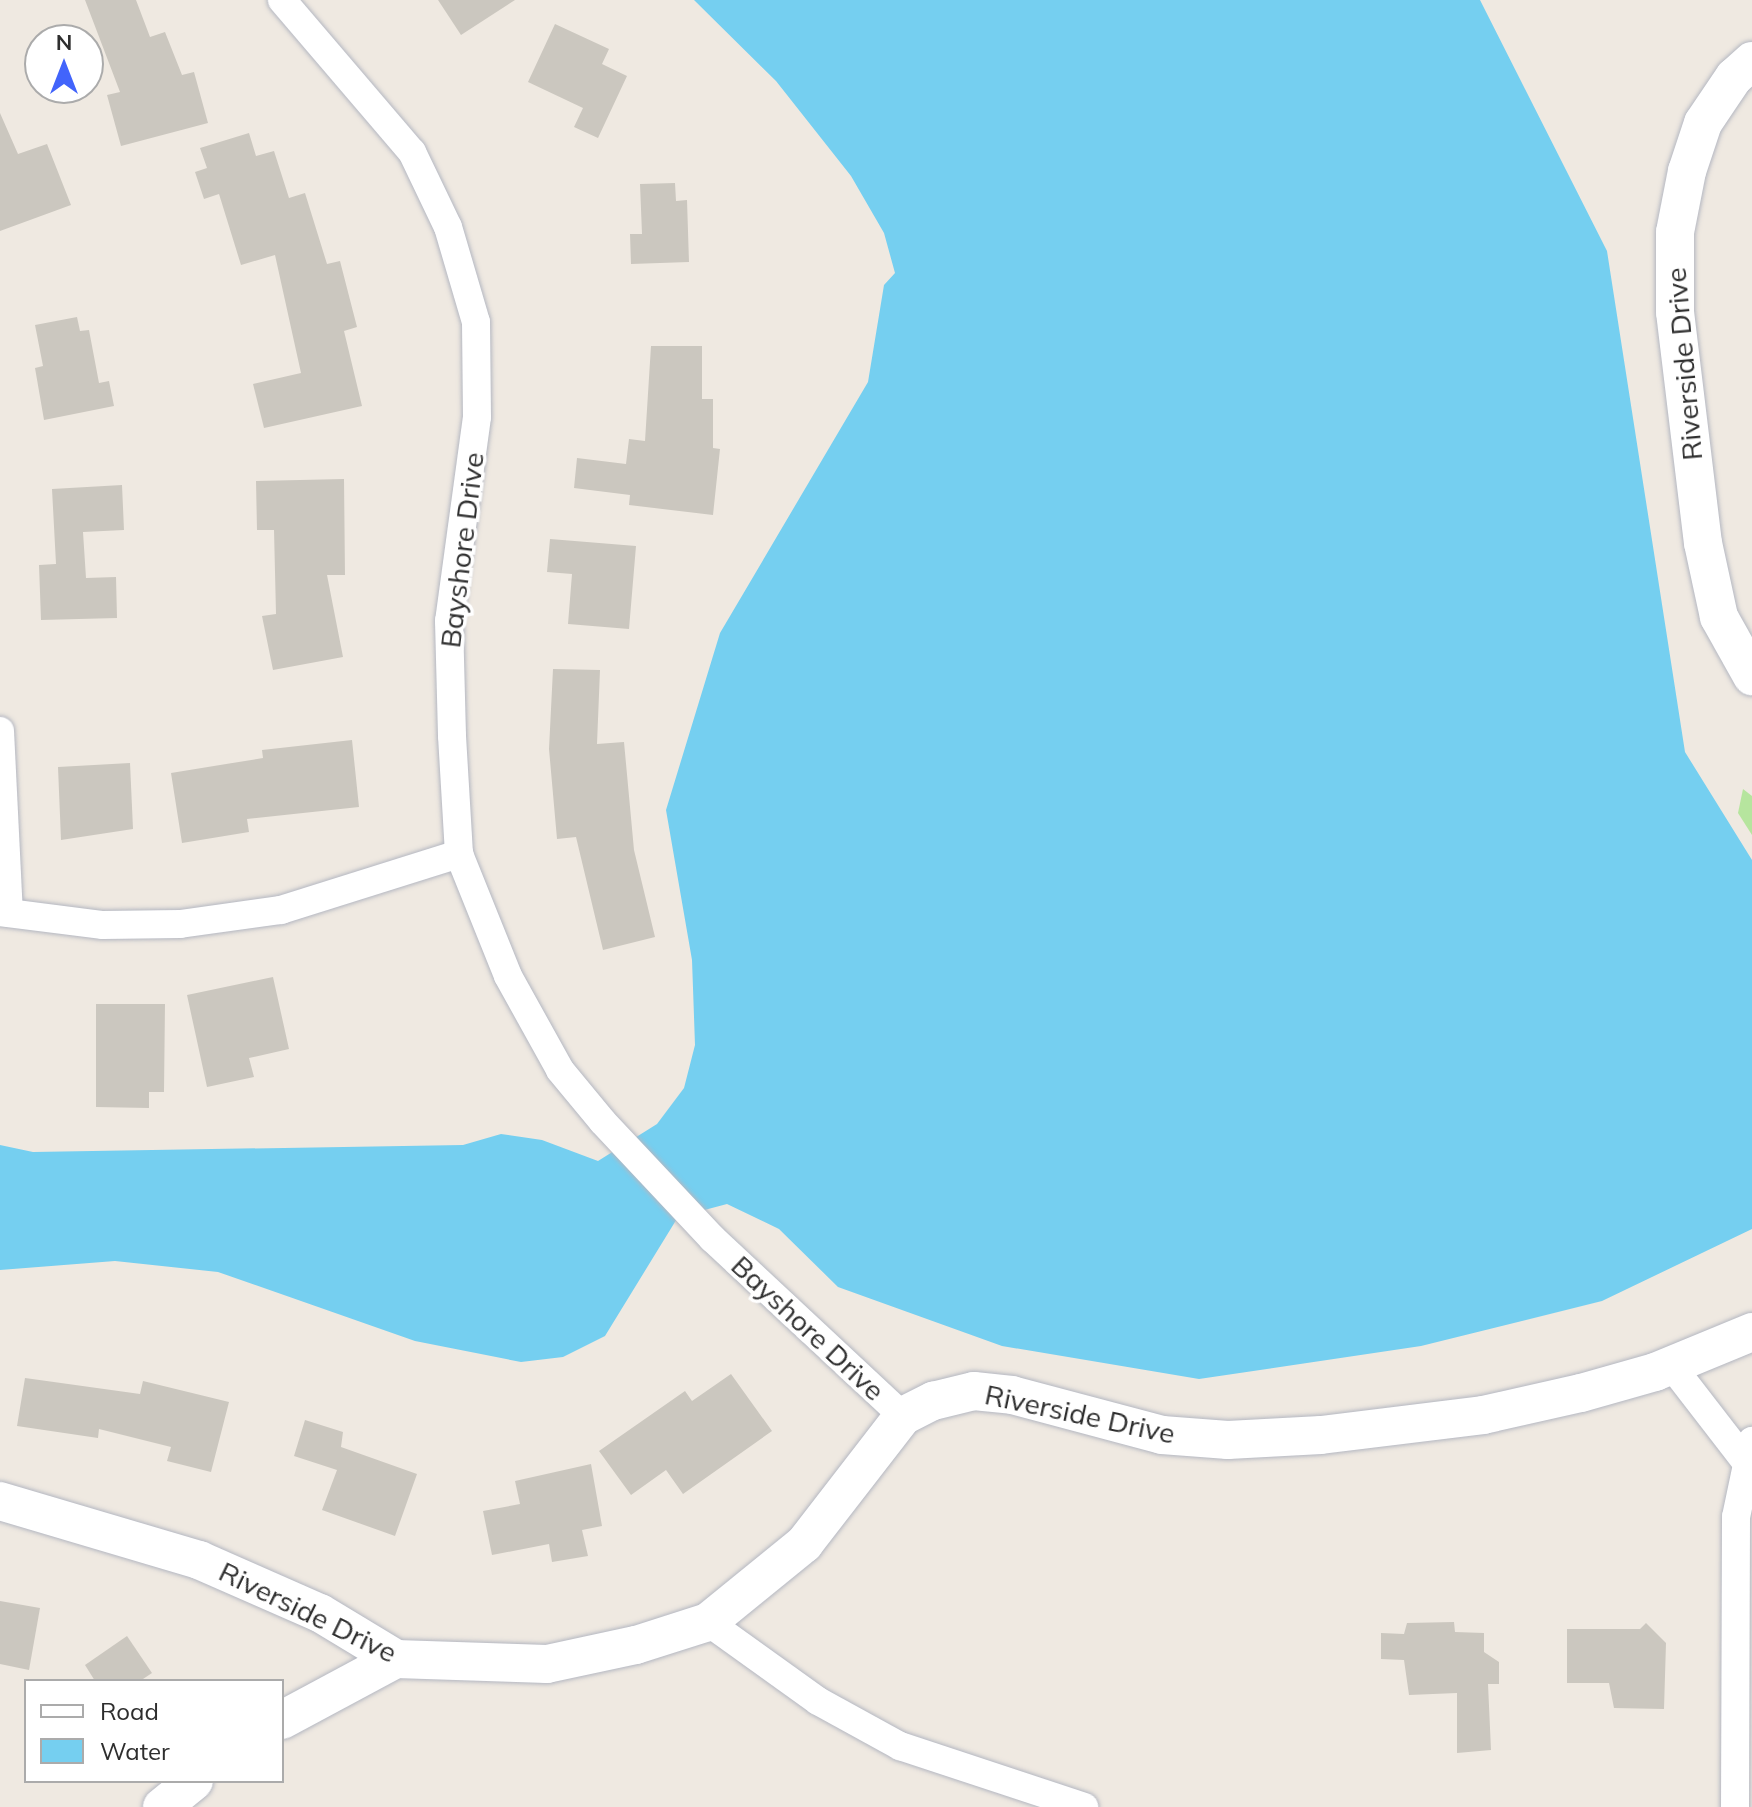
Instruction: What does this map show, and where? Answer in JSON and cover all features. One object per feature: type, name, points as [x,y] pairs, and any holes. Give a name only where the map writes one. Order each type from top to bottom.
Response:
[{"type":"street","name":"Bayshore Drive","points":[[282,0],[412,152],[448,227],[476,322],[477,417],[449,621],[459,854],[533,1029],[603,1122],[713,1239],[903,1416]]},
{"type":"street","name":"Riverside Drive","points":[[1752,61],[1734,77],[1703,123],[1687,171],[1675,232],[1675,296],[1703,543],[1719,617],[1752,676]]},
{"type":"street","points":[[0,731],[5,913],[142,927],[206,921],[281,910],[459,854]]},
{"type":"street","name":"Riverside Drive","points":[[0,1501],[211,1565],[320,1613],[396,1659],[547,1664],[636,1645],[708,1622],[804,1544],[903,1416],[933,1401],[974,1391],[1012,1395],[1162,1435],[1228,1440],[1321,1435],[1518,1408],[1671,1365],[1752,1332]]},
{"type":"street","points":[[1671,1365],[1749,1451],[1736,1517],[1735,1807]]},
{"type":"street","points":[[708,1622],[818,1701],[900,1746],[1084,1807]]},
{"type":"street","points":[[284,1719],[396,1659]]},
{"type":"street","points":[[162,1807],[192,1783]]},
{"type":"green space","points":[[1743,789],[1752,796],[1752,835],[1738,813]]},
{"type":"water","points":[[694,0],[1480,0],[1607,251],[1685,752],[1752,860],[1752,1229],[1602,1301],[1421,1346],[1199,1379],[1002,1346],[838,1287],[779,1229],[727,1204],[678,1217],[605,1336],[563,1357],[521,1362],[415,1341],[218,1272],[115,1261],[0,1270],[0,1145],[33,1152],[463,1145],[501,1134],[542,1140],[598,1161],[657,1124],[684,1088],[695,1045],[692,960],[666,810],[720,633],[868,382],[884,285],[895,273],[884,233],[851,176],[776,81]]},
{"type":"building","points":[[85,0],[136,0],[150,37],[165,32],[182,75],[194,72],[208,123],[121,146],[107,95],[120,92],[104,50],[104,24],[94,24]]},
{"type":"building","points":[[438,0],[515,0],[461,35]]},
{"type":"building","points":[[555,24],[609,49],[602,64],[627,76],[598,138],[574,127],[583,108],[528,82]]},
{"type":"building","points":[[0,113],[18,154],[47,144],[71,205],[0,231]]},
{"type":"building","points":[[249,133],[256,156],[274,151],[289,198],[305,193],[327,264],[340,261],[357,327],[344,331],[362,406],[264,428],[253,384],[301,373],[275,255],[241,265],[219,194],[204,199],[195,172],[207,168],[200,148]]},
{"type":"building","points":[[675,183],[676,201],[687,200],[689,262],[631,264],[630,234],[642,234],[640,184]]},
{"type":"building","points":[[77,317],[80,331],[89,330],[99,383],[109,381],[114,406],[44,420],[35,368],[43,366],[35,325]]},
{"type":"building","points":[[651,346],[702,346],[702,399],[713,399],[713,448],[720,449],[713,515],[629,505],[630,495],[574,488],[577,458],[626,464],[629,439],[645,441]]},
{"type":"building","points":[[344,479],[345,575],[327,575],[343,657],[273,670],[262,616],[276,614],[274,530],[257,530],[256,481]]},
{"type":"building","points":[[122,485],[124,530],[83,532],[86,578],[116,577],[117,618],[41,620],[39,565],[56,564],[52,489]]},
{"type":"building","points":[[550,539],[636,546],[629,629],[568,624],[572,574],[547,572]]},
{"type":"building","points":[[553,669],[600,670],[597,744],[624,742],[634,850],[655,937],[603,950],[576,837],[557,839],[549,749]]},
{"type":"building","points":[[352,740],[359,807],[247,819],[249,832],[182,843],[171,773],[263,758],[262,750]]},
{"type":"building","points":[[130,763],[133,829],[61,840],[58,767]]},
{"type":"building","points":[[273,977],[289,1049],[249,1058],[254,1077],[207,1087],[187,995]]},
{"type":"building","points":[[96,1004],[165,1004],[164,1092],[149,1092],[149,1108],[96,1107]]},
{"type":"building","points":[[731,1374],[772,1431],[683,1494],[666,1470],[631,1495],[599,1451],[685,1391],[692,1401]]},
{"type":"building","points":[[25,1378],[140,1394],[143,1381],[229,1402],[211,1472],[167,1461],[171,1447],[99,1429],[98,1438],[17,1426]]},
{"type":"building","points":[[305,1420],[343,1432],[341,1447],[417,1474],[395,1536],[322,1510],[337,1470],[294,1456]]},
{"type":"building","points":[[591,1464],[602,1526],[582,1530],[588,1556],[552,1562],[549,1544],[492,1555],[483,1511],[520,1504],[515,1481]]},
{"type":"building","points":[[0,1601],[40,1608],[29,1670],[0,1664]]},
{"type":"building","points":[[1454,1622],[1455,1632],[1484,1633],[1484,1652],[1499,1662],[1499,1684],[1488,1684],[1491,1750],[1457,1753],[1457,1693],[1409,1695],[1404,1660],[1381,1659],[1381,1633],[1404,1634],[1407,1623]]},
{"type":"building","points":[[1646,1623],[1666,1643],[1664,1709],[1614,1708],[1609,1683],[1567,1683],[1567,1629],[1640,1629]]},
{"type":"building","points":[[127,1636],[152,1673],[143,1679],[94,1679],[85,1665]]}]
